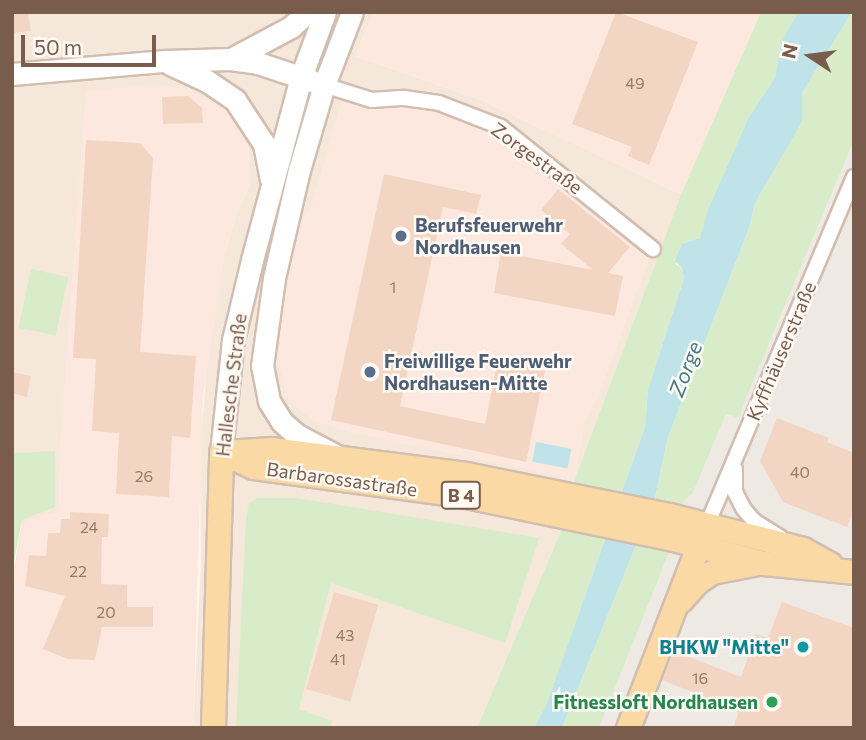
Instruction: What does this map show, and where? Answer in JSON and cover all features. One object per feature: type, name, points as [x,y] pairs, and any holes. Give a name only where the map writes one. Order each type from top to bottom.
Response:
[{"type":"main road","points":[[230,60],[282,33],[307,12]]},
{"type":"main road","name":"Hallesche Straße","points":[[214,728],[221,452],[233,340],[301,77],[325,12]]},
{"type":"main road","name":"Hallesche Straße","points":[[339,457],[297,435],[282,422],[269,401],[262,366],[274,278],[299,170],[324,85],[352,12]]},
{"type":"main road","points":[[12,74],[165,61],[230,60],[258,63],[324,85]]},
{"type":"main road","points":[[165,61],[207,81],[235,100],[264,144],[272,184]]},
{"type":"main road","name":"Barbarossastraße","points":[[221,452],[272,449],[466,474],[568,504],[676,529],[707,525],[803,549],[847,570]]},
{"type":"main road","name":"Barbarossastraße","points":[[221,452],[253,467],[461,495],[568,504]]},
{"type":"main road","points":[[667,624],[707,525]]},
{"type":"main road","name":"Barbarossastraße","points":[[676,529],[697,546],[764,563],[847,570]]},
{"type":"main road","name":"B 4","points":[[628,728],[667,624],[685,594],[705,575],[734,566],[764,563]]},
{"type":"street","name":"Zorgestraße","points":[[324,85],[372,100],[404,98],[439,103],[500,127],[653,248]]},
{"type":"street","name":"Kyffhäuserstraße","points":[[707,525],[854,177]]},
{"type":"street","name":"Barbarossastraße","points":[[735,461],[735,492],[747,514],[803,549]]},
{"type":"shaded area","points":[[12,12],[374,12],[355,56],[481,100],[681,194],[576,476],[561,531],[477,728],[193,728],[201,562],[200,453],[207,363],[224,258],[236,216],[250,185],[248,140],[232,116],[212,101],[61,432],[59,511],[12,582],[22,520],[54,452],[12,453]]},
{"type":"shaded area","points":[[374,12],[761,12],[681,194],[481,100],[355,56]]},
{"type":"shaded area","points":[[155,86],[183,88],[212,101],[232,116],[248,140],[250,185],[236,216],[224,258],[203,397],[193,728],[12,728],[12,582],[25,521],[59,511],[61,432],[86,90]]},
{"type":"shaded area","points":[[344,93],[404,98],[501,127],[653,249],[598,397],[584,425],[574,483],[555,475],[345,431],[313,420],[286,395],[278,361],[280,324],[297,231],[312,205]]},
{"type":"shaded area","points":[[854,140],[854,728],[599,728],[670,550],[684,501],[693,493],[726,414],[738,418]]},
{"type":"green space","points":[[761,12],[798,12],[781,44],[775,78],[749,117],[700,238],[682,244],[676,264],[682,268],[684,278],[648,389],[645,427],[546,707],[534,728],[477,728],[561,531],[576,476],[681,194]]},
{"type":"green space","points":[[852,12],[854,140],[738,418],[726,414],[693,493],[684,501],[670,550],[599,728],[562,728],[655,498],[668,437],[749,228],[755,203],[801,121],[802,93]]},
{"type":"green space","points":[[31,269],[68,277],[56,336],[19,328]]},
{"type":"green space","points":[[55,451],[55,507],[22,520],[12,572],[12,453]]},
{"type":"green space","points":[[258,498],[297,498],[539,538],[505,643],[331,583],[299,709],[332,721],[330,728],[236,728],[246,519],[249,503]]},
{"type":"water","name":"Zorge","points":[[798,12],[852,12],[802,93],[802,121],[755,203],[749,228],[668,437],[655,498],[562,728],[534,728],[546,706],[645,427],[648,389],[684,278],[682,268],[675,261],[682,244],[700,238],[708,210],[749,117],[775,78],[781,43]]},
{"type":"water","points":[[536,442],[571,449],[568,469],[532,462]]},
{"type":"building","points":[[12,12],[28,12],[31,31],[12,33]]},
{"type":"building","points":[[616,12],[698,42],[649,165],[628,156],[632,147],[572,124]]},
{"type":"building","points":[[188,96],[202,108],[203,123],[163,124],[162,97]]},
{"type":"building","points":[[86,140],[140,143],[153,158],[140,352],[196,356],[190,438],[172,436],[169,497],[116,494],[119,433],[92,431],[96,359],[73,358]]},
{"type":"building","points":[[384,174],[481,195],[476,214],[443,207],[400,406],[485,424],[498,360],[545,371],[526,462],[331,420]]},
{"type":"building","points":[[558,189],[630,247],[608,273],[623,276],[615,316],[494,293],[501,252],[593,270],[561,244],[570,234],[541,210]]},
{"type":"building","points":[[12,372],[31,376],[27,397],[12,393]]},
{"type":"building","points":[[777,418],[829,438],[827,442],[854,453],[854,510],[847,527],[783,502],[760,461]]},
{"type":"building","points":[[70,512],[109,514],[108,537],[102,537],[101,584],[127,585],[127,607],[153,607],[153,627],[102,627],[95,660],[68,659],[43,649],[65,596],[25,586],[29,555],[46,556],[48,533],[60,533],[61,519],[70,519]]},
{"type":"building","points":[[334,592],[378,605],[350,702],[306,689]]},
{"type":"building","points":[[782,602],[854,628],[854,728],[733,728],[739,711],[662,680],[674,651],[741,677],[756,634],[768,638]]},
{"type":"place","name":"Berufsfeuerwehr Nordhausen","points":[[401,236]]},
{"type":"place","name":"Freiwillige Feuerwehr Nordhausen-Mitte","points":[[370,372]]},
{"type":"place","name":"BHKW \"Mitte\"","points":[[803,647]]},
{"type":"place","name":"Fitnessloft Nordhausen","points":[[772,702]]}]
